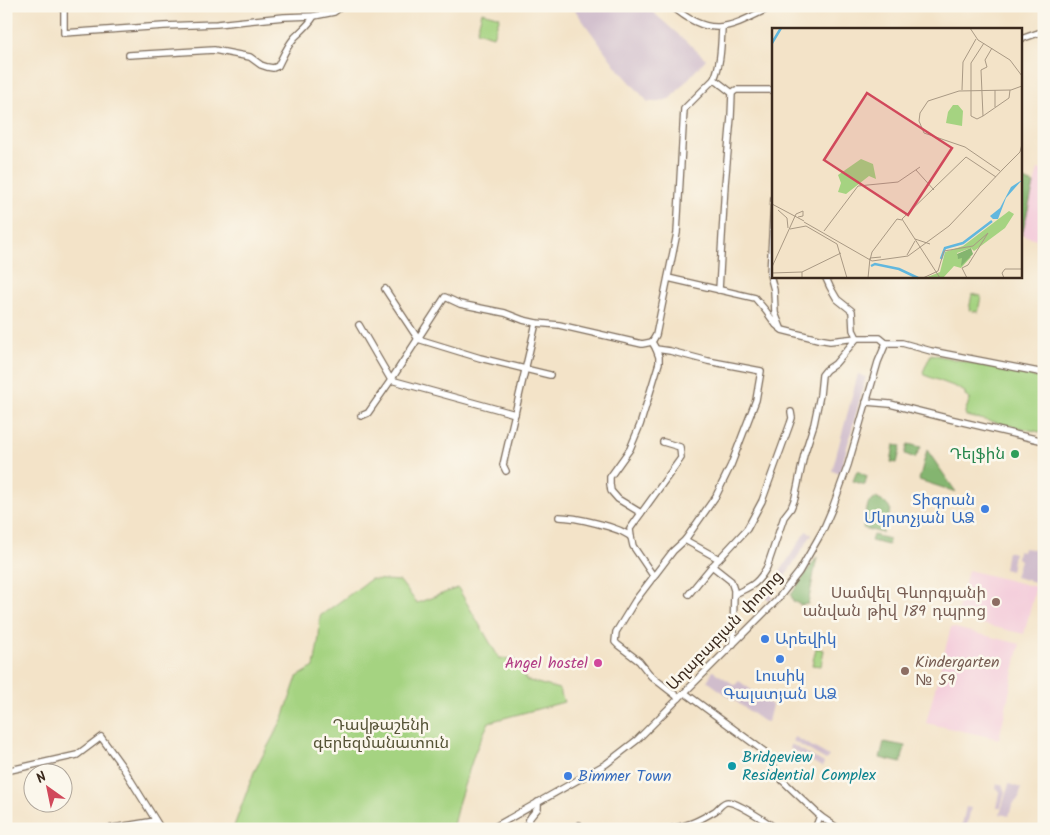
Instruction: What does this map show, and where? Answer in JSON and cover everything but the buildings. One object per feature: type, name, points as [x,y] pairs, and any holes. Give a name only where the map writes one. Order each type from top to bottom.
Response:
[{"type":"street","points":[[64,6],[64,33],[314,16],[334,12],[342,6]]},
{"type":"street","points":[[672,6],[682,15],[699,25],[722,28],[742,22],[773,6]]},
{"type":"street","points":[[129,55],[214,50],[250,57],[261,65],[273,68],[278,66],[286,47],[310,23],[314,16]]},
{"type":"street","points":[[361,416],[368,413],[445,297],[460,304],[505,313],[536,323],[558,324],[642,344],[652,342],[656,335],[677,233],[684,109],[714,79],[719,63],[722,28]]},
{"type":"street","points":[[1022,39],[1044,31]]},
{"type":"street","points":[[714,79],[732,92]]},
{"type":"street","points":[[732,92],[736,90],[772,90]]},
{"type":"street","points":[[719,290],[732,92]]},
{"type":"street","points":[[772,236],[770,275],[774,290],[775,313],[782,330]]},
{"type":"street","points":[[668,278],[756,298],[776,325],[782,330],[830,341],[880,338],[886,342],[902,343],[1044,373]]},
{"type":"street","points":[[827,278],[837,298],[852,311],[853,330],[857,338]]},
{"type":"street","points":[[385,289],[418,339],[480,358],[550,374]]},
{"type":"street","points":[[506,471],[502,465],[536,323]]},
{"type":"street","points":[[359,325],[391,380],[515,414]]},
{"type":"street","points":[[734,594],[755,584],[766,568],[784,517],[791,508],[795,498],[804,455],[814,424],[822,375],[835,364],[857,338]]},
{"type":"street","points":[[641,513],[618,499],[611,491],[610,477],[630,449],[640,425],[659,363],[659,357],[652,342]]},
{"type":"street","name":"Աղաբաբյան փողոց","points":[[491,829],[606,764],[637,740],[776,600],[797,576],[823,530],[832,509],[848,465],[878,362],[886,342]]},
{"type":"street","points":[[656,349],[708,362],[760,371],[756,400],[716,496],[685,540],[673,551],[630,608],[616,632],[615,642],[639,661],[651,676],[679,698]]},
{"type":"street","points":[[866,402],[890,404],[1044,441]]},
{"type":"street","points":[[689,594],[747,529],[762,501],[792,418],[791,412]]},
{"type":"street","points":[[654,577],[633,546],[630,529],[681,458],[680,447],[662,442]]},
{"type":"street","points":[[559,516],[583,520],[622,531],[631,537]]},
{"type":"street","points":[[685,540],[719,559]]},
{"type":"street","points":[[712,566],[731,581],[734,590],[732,644]]},
{"type":"street","points":[[685,693],[765,752],[782,780],[820,816],[839,829]]},
{"type":"street","points":[[6,771],[77,755],[101,737],[122,766],[161,829]]},
{"type":"street","points":[[527,829],[528,820],[538,808],[538,802]]},
{"type":"street","points":[[671,829],[694,823],[727,802],[738,804],[776,829]]},
{"type":"street","points":[[815,829],[820,816]]},
{"type":"street","points":[[107,829],[155,821]]},
{"type":"shaded area","points":[[572,6],[646,6],[706,59],[671,98],[660,102],[648,102],[615,65]]},
{"type":"shaded area","points":[[1038,169],[1044,171],[1044,241],[1022,235]]},
{"type":"shaded area","points":[[858,374],[866,377],[840,473],[832,471]]},
{"type":"shaded area","points":[[806,531],[812,534],[770,600],[764,597]]},
{"type":"shaded area","points":[[1042,546],[1044,546],[1044,584],[1015,577],[1020,560],[1017,558],[1018,551],[1022,552],[1023,548],[1041,550]]},
{"type":"shaded area","points":[[1007,551],[1014,553],[1011,571],[1004,569]]},
{"type":"shaded area","name":"Սամվել Գևորգյանի անվան թիվ 189 դպրոց","points":[[968,570],[1036,587],[1024,634],[956,618]]},
{"type":"shaded area","points":[[951,627],[1020,644],[999,739],[926,723]]},
{"type":"shaded area","points":[[713,671],[735,685],[739,681],[772,705],[768,722],[763,721],[707,681]]},
{"type":"shaded area","points":[[795,737],[829,756],[826,760],[793,741]]},
{"type":"shaded area","points":[[791,744],[824,763],[822,767],[789,748]]},
{"type":"shaded area","points":[[997,784],[1002,784],[1005,792],[1001,807],[996,807],[1000,792],[996,789]]},
{"type":"shaded area","points":[[1009,784],[1021,788],[1019,798],[1012,805],[1009,816],[1000,814]]},
{"type":"shaded area","points":[[966,807],[971,808],[966,829],[961,829]]},
{"type":"green space","points":[[482,12],[500,17],[493,36],[477,31]]},
{"type":"green space","points":[[1024,180],[1034,184],[1022,235],[1022,192]]},
{"type":"green space","points":[[972,294],[981,296],[978,312],[969,310]]},
{"type":"green space","points":[[931,354],[1044,379],[1044,433],[966,416],[965,412],[970,399],[965,396],[965,392],[924,375],[923,372]]},
{"type":"green space","points":[[908,444],[921,447],[915,458],[905,454]]},
{"type":"green space","points":[[894,445],[901,446],[897,463],[891,462]]},
{"type":"green space","points":[[927,450],[956,492],[919,480]]},
{"type":"green space","points":[[857,471],[867,476],[865,485],[853,481]]},
{"type":"green space","points":[[876,498],[885,503],[891,510],[882,533],[863,528],[868,504]]},
{"type":"green space","points":[[873,535],[889,539],[888,545],[871,541]]},
{"type":"green space","points":[[817,557],[808,604],[801,605],[793,601],[791,595]]},
{"type":"green space","name":"Դավթաշենի գերեզմանատուն","points":[[371,579],[400,581],[417,603],[458,588],[499,658],[514,659],[526,680],[559,689],[564,702],[489,722],[475,752],[452,829],[233,829],[254,772],[283,718],[297,677],[314,667],[320,616]]},
{"type":"green space","points":[[816,648],[824,650],[821,666],[812,665]]},
{"type":"green space","points":[[884,742],[905,746],[901,763],[880,758]]},
{"type":"place","name":"Դելֆին","points":[[1015,454]]},
{"type":"place","name":"Տիգրան Մկրտչյան ԱՁ","points":[[985,509]]},
{"type":"place","name":"Սամվել Գևորգյանի անվան թիվ 189 դպրոց","points":[[996,602]]},
{"type":"place","name":"Արեվիկ","points":[[765,639]]},
{"type":"place","name":"Լուսիկ Գալստյան ԱՁ","points":[[780,659]]},
{"type":"place","name":"Angel hostel","points":[[598,663]]},
{"type":"place","name":"Kindergarten № 59","points":[[905,671]]},
{"type":"place","name":"Bridgeview Residential Complex","points":[[732,766]]},
{"type":"place","name":"Bimmer Town","points":[[568,776]]}]
